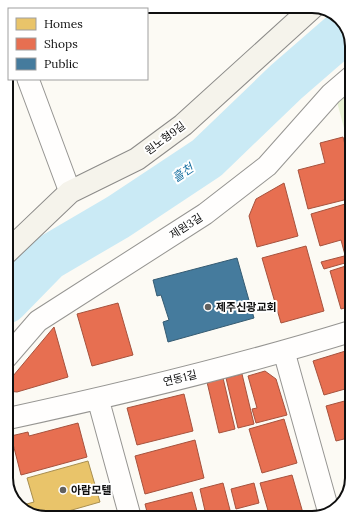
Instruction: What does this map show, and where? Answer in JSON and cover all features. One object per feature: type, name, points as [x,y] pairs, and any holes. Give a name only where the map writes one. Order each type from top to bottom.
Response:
[{"type":"street","name":"원노형9길","points":[[13,246],[70,192],[137,159],[183,125],[306,13]]},
{"type":"street","points":[[28,80],[70,192]]},
{"type":"street","name":"제원3길","points":[[13,350],[38,321],[205,214],[267,166],[331,94],[345,82]]},
{"type":"street","name":"연동1길","points":[[13,417],[98,399],[284,352],[345,333]]},
{"type":"street","points":[[284,352],[327,507]]},
{"type":"street","points":[[98,399],[129,511]]},
{"type":"green space","points":[[345,90],[345,132],[336,98]]},
{"type":"building: Homes","name":"아람모텔","points":[[88,461],[100,502],[68,511],[44,511],[36,509],[27,504],[34,502],[27,478]]},
{"type":"building: Shops","points":[[343,137],[345,145],[345,200],[308,209],[298,170],[325,163],[320,143]]},
{"type":"building: Shops","points":[[284,183],[298,236],[257,247],[249,216],[256,199]]},
{"type":"building: Shops","points":[[345,204],[345,255],[341,240],[320,246],[311,214]]},
{"type":"building: Shops","points":[[306,246],[324,311],[281,323],[262,258]]},
{"type":"building: Shops","points":[[345,256],[345,263],[324,269],[321,262]]},
{"type":"building: Shops","points":[[345,266],[345,308],[341,309],[330,271]]},
{"type":"building: Shops","points":[[118,303],[133,355],[92,366],[77,314]]},
{"type":"building: Shops","points":[[54,327],[68,377],[17,392],[13,392],[13,376]]},
{"type":"building: Shops","points":[[345,351],[345,389],[324,395],[313,361]]},
{"type":"building: Shops","points":[[265,371],[276,379],[287,415],[256,423],[252,409],[257,408],[248,376]]},
{"type":"building: Shops","points":[[242,374],[254,424],[238,428],[226,378]]},
{"type":"building: Shops","points":[[223,378],[235,429],[219,433],[207,382]]},
{"type":"building: Shops","points":[[184,394],[193,431],[137,445],[127,408]]},
{"type":"building: Shops","points":[[345,401],[345,439],[336,441],[326,406]]},
{"type":"building: Shops","points":[[284,419],[297,463],[262,473],[249,429]]},
{"type":"building: Shops","points":[[78,423],[87,457],[21,475],[13,444],[13,436],[28,432],[29,436]]},
{"type":"building: Shops","points":[[195,440],[204,478],[145,494],[135,456]]},
{"type":"building: Shops","points":[[292,475],[302,511],[268,511],[260,483]]},
{"type":"building: Shops","points":[[223,483],[230,510],[205,511],[200,489]]},
{"type":"building: Shops","points":[[254,483],[259,503],[236,509],[231,489]]},
{"type":"building: Shops","points":[[192,492],[197,511],[147,511],[145,504]]},
{"type":"building: Public","name":"제주신광교회","points":[[237,258],[254,318],[168,342],[163,322],[169,320],[161,295],[157,296],[153,280]]},
{"type":"waterway","name":"흘천","points":[[13,294],[48,258],[118,217],[207,158],[286,82],[342,33]]},
{"type":"place","name":"제주신광교회","points":[[208,307]]},
{"type":"place","name":"아람모텔","points":[[63,490]]}]
